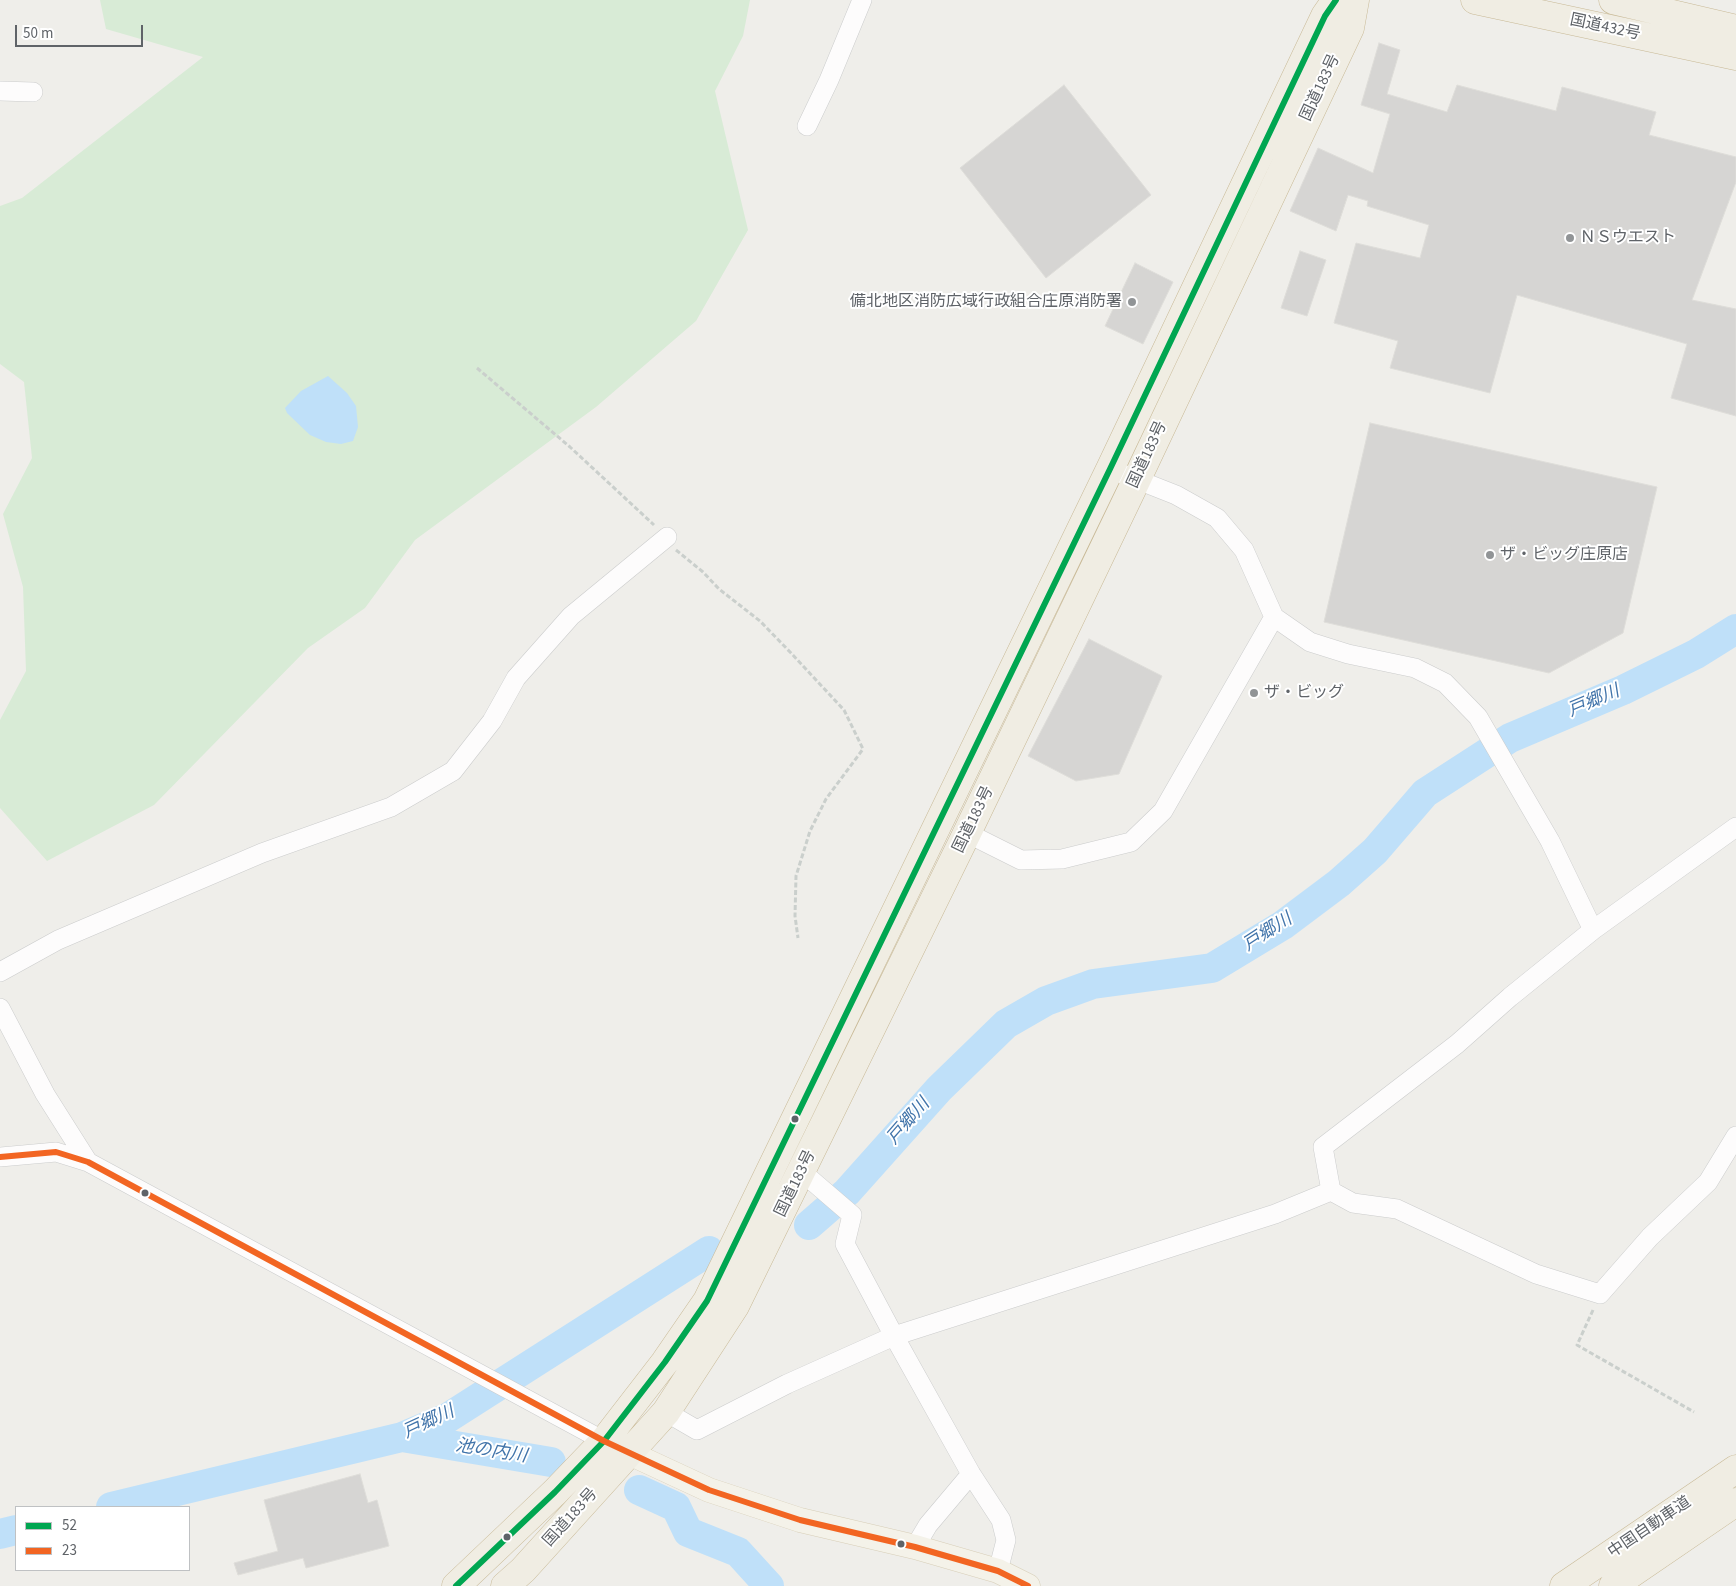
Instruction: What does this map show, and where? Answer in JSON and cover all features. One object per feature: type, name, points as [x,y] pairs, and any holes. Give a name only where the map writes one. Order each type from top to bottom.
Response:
[{"type":"highway","name":"国道183号","points":[[456,1586],[555,1492],[604,1441],[665,1362],[707,1301],[1110,469],[1325,16],[1336,0]]},
{"type":"highway","name":"国道183号","points":[[505,1586],[523,1570],[631,1453],[666,1412],[735,1306],[967,833],[1136,481],[1350,28],[1355,0]]},
{"type":"highway","name":"国道432号","points":[[1475,0],[1736,56]]},
{"type":"highway","name":"国道432号","points":[[1613,0],[1736,29]]},
{"type":"highway","name":"中国自動車道","points":[[1564,1586],[1736,1469]]},
{"type":"highway","name":"中国自動車道","points":[[1613,1586],[1736,1502]]},
{"type":"main road","points":[[604,1441],[709,1490],[800,1520],[915,1547],[998,1571],[1028,1586]]},
{"type":"street","points":[[807,126],[829,80],[862,0]]},
{"type":"street","points":[[0,91],[33,92]]},
{"type":"street","points":[[1110,469],[1136,481],[1176,495],[1217,518],[1244,550],[1274,617],[1310,642],[1348,654],[1415,668],[1445,682],[1478,717],[1550,841],[1593,930]]},
{"type":"street","points":[[0,972],[58,940],[262,853],[392,807],[453,771],[492,721],[516,678],[571,616],[667,537]]},
{"type":"street","points":[[967,833],[1021,860],[1062,859],[1131,842],[1163,812],[1274,617]]},
{"type":"street","points":[[1331,1191],[1323,1147],[1457,1044],[1510,997],[1593,930],[1736,827]]},
{"type":"street","points":[[0,1008],[45,1094],[88,1162]]},
{"type":"street","points":[[1331,1191],[1353,1203],[1397,1209],[1536,1274],[1600,1294],[1650,1237],[1708,1182],[1736,1136]]},
{"type":"street","points":[[0,1157],[56,1152],[88,1162],[604,1441]]},
{"type":"street","points":[[802,1172],[852,1215],[845,1244],[894,1336],[972,1474],[1001,1520],[1006,1540],[998,1571]]},
{"type":"street","points":[[666,1412],[697,1430],[787,1384],[894,1336],[1275,1214],[1331,1191]]},
{"type":"street","points":[[915,1547],[928,1525],[972,1474]]},
{"type":"path","points":[[476,368],[570,447],[667,537],[673,548],[703,572],[719,589],[760,621],[844,710],[863,749],[826,799],[810,832],[796,876],[795,916],[798,938]]},
{"type":"path","points":[[1600,1294],[1577,1346],[1694,1412]]},
{"type":"green space","points":[[100,0],[750,0],[743,36],[715,91],[748,230],[696,321],[596,407],[415,540],[365,608],[308,648],[154,805],[47,861],[0,808],[0,720],[26,671],[23,587],[3,514],[32,458],[24,382],[0,364],[0,206],[22,198],[203,57],[106,29]]},
{"type":"water","points":[[328,376],[347,393],[356,406],[358,427],[353,441],[341,444],[326,442],[310,435],[287,413],[285,408],[301,391]]},
{"type":"building","name":"ＮＳウエスト","points":[[1379,43],[1400,50],[1387,94],[1447,112],[1457,85],[1556,111],[1562,87],[1656,112],[1649,135],[1736,157],[1736,182],[1692,300],[1736,309],[1736,416],[1671,398],[1687,344],[1517,295],[1490,393],[1390,368],[1398,341],[1334,323],[1356,243],[1420,258],[1429,225],[1367,206],[1368,201],[1348,195],[1336,231],[1290,211],[1318,148],[1373,173],[1390,114],[1361,105]]},
{"type":"building","points":[[1064,85],[1151,195],[1046,278],[960,168]]},
{"type":"building","points":[[1300,251],[1326,260],[1307,316],[1281,308]]},
{"type":"building","points":[[1135,263],[1173,282],[1143,344],[1105,326]]},
{"type":"building","name":"ザ・ビッグ庄原店","points":[[1370,423],[1657,487],[1623,633],[1549,673],[1324,622]]},
{"type":"building","points":[[1089,639],[1162,676],[1119,774],[1076,781],[1028,756]]},
{"type":"building","points":[[360,1474],[368,1503],[377,1500],[389,1546],[306,1568],[303,1558],[238,1575],[234,1563],[278,1551],[264,1500]]},
{"type":"waterway","name":"戸郷川","points":[[809,1225],[847,1192],[939,1089],[1006,1024],[1046,1001],[1093,984],[1212,968],[1283,925],[1339,883],[1375,851],[1425,793],[1510,738],[1623,690],[1696,654],[1736,629]]},
{"type":"waterway","name":"戸郷川","points":[[115,1506],[402,1437],[449,1417],[709,1251]]},
{"type":"waterway","name":"池の内川","points":[[402,1437],[551,1462]]},
{"type":"waterway","name":"池の内川","points":[[639,1490],[676,1507],[688,1532],[738,1552],[769,1586]]},
{"type":"waterway","name":"戸郷川","points":[[0,1534],[15,1530]]},
{"type":"transit line","name":"52","points":[[456,1586],[555,1492],[604,1441],[665,1362],[707,1301],[1110,469],[1325,16],[1336,0]]},
{"type":"transit line","name":"23","points":[[0,1157],[56,1152],[88,1162],[604,1441],[709,1490],[800,1520],[915,1547],[998,1571],[1028,1586]]},
{"type":"place","name":"ＮＳウエスト","points":[[1570,238]]},
{"type":"place","name":"備北地区消防広域行政組合庄原消防署","points":[[1132,302]]},
{"type":"place","name":"ザ・ビッグ庄原店","points":[[1490,555]]},
{"type":"place","name":"ザ・ビッグ","points":[[1254,693]]}]
